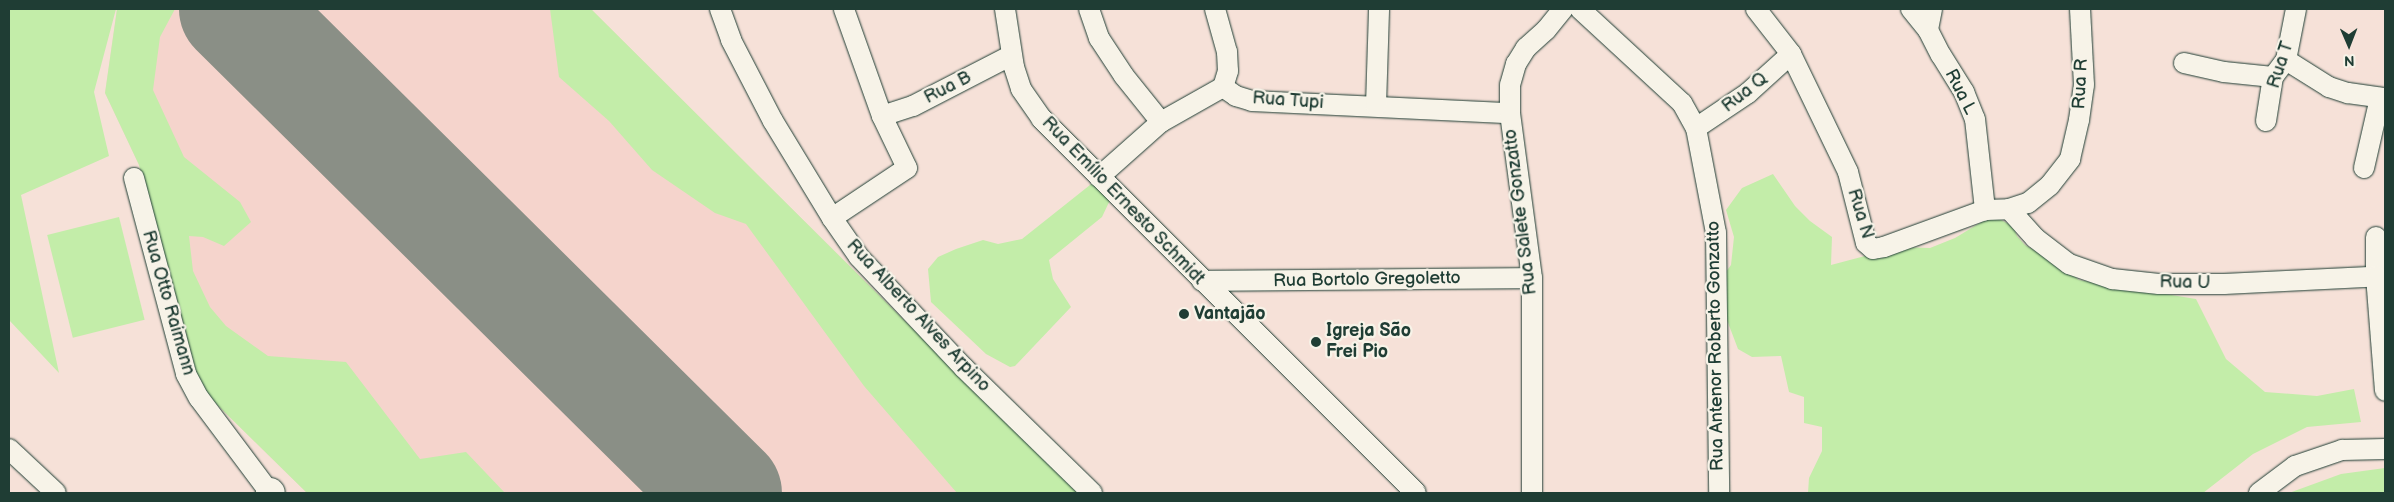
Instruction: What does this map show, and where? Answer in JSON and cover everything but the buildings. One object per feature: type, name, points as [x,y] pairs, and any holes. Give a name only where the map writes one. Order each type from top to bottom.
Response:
[{"type":"street","name":"Rua Alberto Alves Arpino","points":[[720,9],[731,40],[773,121],[858,257],[964,368],[1092,493]]},
{"type":"street","points":[[832,218],[907,168],[882,116],[844,9]]},
{"type":"street","name":"Rua Emílio Ernesto Schmidt","points":[[1005,9],[1012,55],[1020,89],[1041,118],[1416,493]]},
{"type":"street","points":[[1089,9],[1099,38],[1124,76],[1161,122]]},
{"type":"street","points":[[1100,176],[1161,122],[1224,87],[1228,71],[1227,52],[1215,9]]},
{"type":"street","points":[[1376,106],[1379,9]]},
{"type":"street","name":"Rua Salete Gonzatto","points":[[1532,493],[1532,278],[1510,113],[1510,85],[1516,64],[1526,48],[1546,30],[1563,9]]},
{"type":"street","name":"Rua N","points":[[1756,9],[1792,54],[1848,172],[1866,243],[1873,249],[1884,247],[1985,210],[2009,210],[2028,203],[2044,192],[2070,159]]},
{"type":"street","name":"Rua L","points":[[1911,9],[1928,30],[1940,55],[1964,92],[1975,119],[1985,210]]},
{"type":"street","points":[[1928,30],[1932,9]]},
{"type":"street","name":"Rua R","points":[[2070,159],[2078,128],[2084,85],[2080,9]]},
{"type":"street","name":"Rua T","points":[[2266,121],[2273,76],[2286,60],[2296,9]]},
{"type":"street","name":"Rua Antenor Roberto Gonzatto","points":[[1586,10],[1682,103],[1696,128],[1716,233],[1719,493]]},
{"type":"street","name":"Rua Q","points":[[1696,128],[1748,94],[1792,54]]},
{"type":"street","name":"Rua B","points":[[882,116],[913,106],[1012,55]]},
{"type":"street","points":[[2286,60],[2329,87],[2348,93],[2383,98],[2364,168]]},
{"type":"street","points":[[2184,63],[2224,72],[2273,76]]},
{"type":"street","name":"Rua Tupi","points":[[1224,87],[1236,96],[1252,101],[1510,113]]},
{"type":"street","name":"Rua Otto Raimann","points":[[134,178],[186,374],[199,398],[270,493]]},
{"type":"street","name":"Rua U","points":[[2009,210],[2035,238],[2069,264],[2112,279],[2159,284],[2224,284],[2381,276]]},
{"type":"street","points":[[2376,237],[2381,276],[2385,391]]},
{"type":"street","name":"Rua Bortolo Gregoletto","points":[[1202,281],[1532,278]]},
{"type":"street","points":[[9,449],[56,493]]},
{"type":"street","points":[[2259,493],[2295,466],[2342,450],[2385,449]]},
{"type":"shaded area","points":[[117,9],[591,9],[1078,493],[307,493],[197,385],[186,333],[139,165],[105,93]]},
{"type":"green space","points":[[9,9],[116,9],[94,92],[109,156],[21,195],[59,373],[9,320]]},
{"type":"green space","points":[[117,9],[175,9],[160,37],[153,90],[184,157],[240,202],[251,222],[224,246],[203,237],[189,236],[193,271],[210,307],[226,326],[268,356],[346,362],[420,459],[466,452],[505,493],[307,493],[197,385],[186,333],[139,165],[105,93]]},
{"type":"green space","points":[[550,9],[591,9],[1078,493],[957,493],[864,386],[746,224],[715,213],[652,170],[609,121],[559,77]]},
{"type":"green space","points":[[1773,174],[1795,206],[1810,221],[1832,237],[1831,265],[1899,247],[1930,248],[1955,238],[1983,221],[1997,218],[2013,226],[2017,236],[2025,245],[2062,266],[2079,280],[2196,299],[2226,359],[2265,392],[2317,396],[2354,389],[2361,422],[2307,427],[2253,454],[2203,493],[1808,493],[1809,478],[1822,451],[1822,427],[1804,423],[1804,397],[1789,392],[1781,356],[1752,357],[1738,349],[1722,307],[1722,277],[1731,265],[1734,237],[1726,210],[1742,188]]},
{"type":"green space","points":[[1095,181],[1111,198],[1102,217],[1049,260],[1053,279],[1071,307],[1015,366],[1010,367],[986,354],[931,302],[928,269],[938,257],[983,240],[998,244],[1022,239]]},
{"type":"green space","points":[[119,217],[145,320],[73,338],[47,235]]},
{"type":"green space","points":[[2385,468],[2385,493],[2289,493],[2341,474]]},
{"type":"runway","points":[[236,9],[725,493]]},
{"type":"place","name":"Vantajão","points":[[1184,314]]},
{"type":"place","name":"Igreja São Frei Pio","points":[[1316,342]]}]
